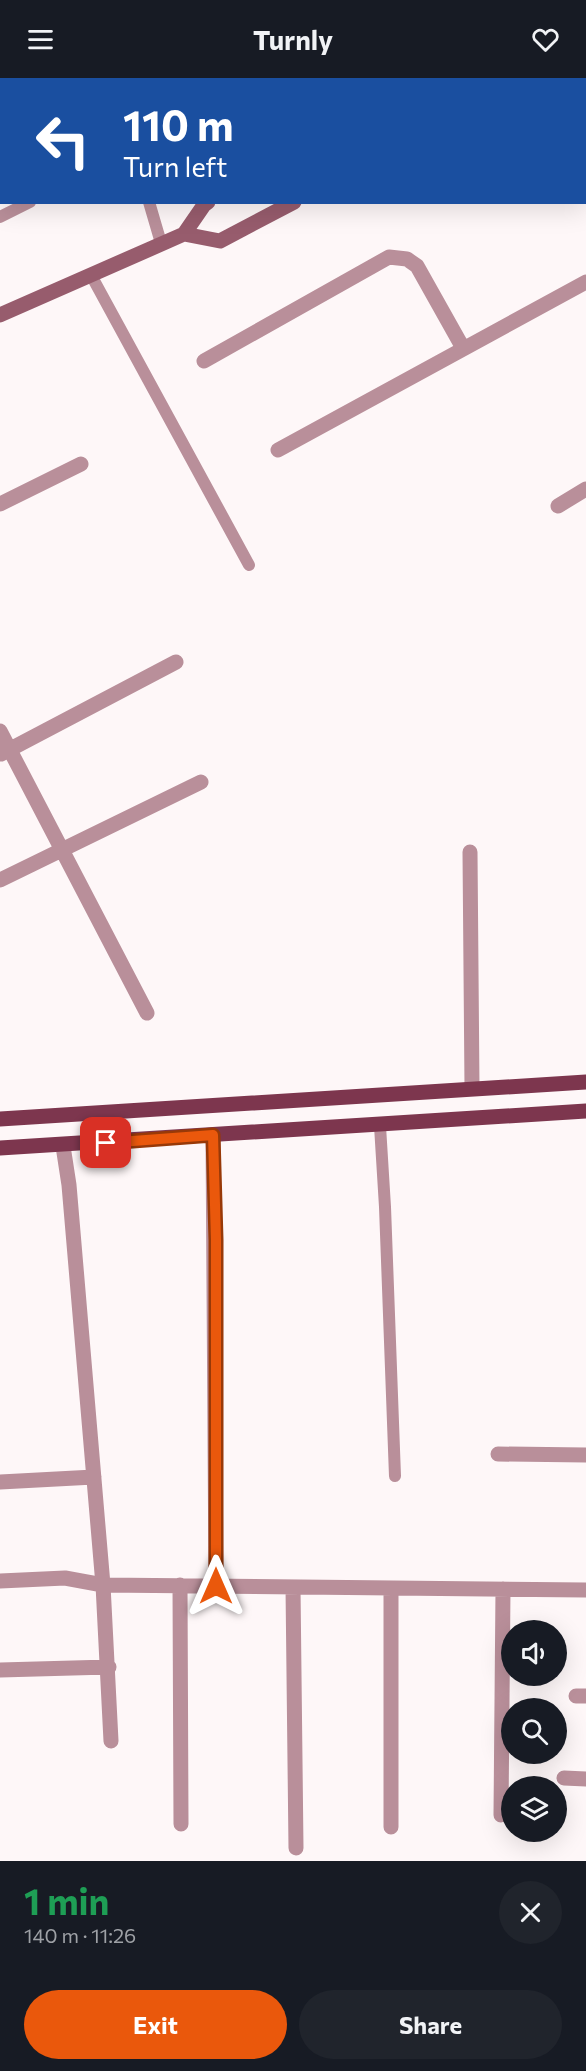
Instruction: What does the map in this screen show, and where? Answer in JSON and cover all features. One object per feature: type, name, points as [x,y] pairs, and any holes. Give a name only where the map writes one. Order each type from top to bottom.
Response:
[{"type":"main road","points":[[0,1119],[586,1082]]},
{"type":"main road","points":[[0,1148],[380,1126],[586,1111]]},
{"type":"street","points":[[184,234],[205,204]]},
{"type":"street","points":[[0,315],[184,234],[220,241],[290,204]]},
{"type":"street","points":[[204,361],[388,256],[407,259],[417,266],[463,348]]},
{"type":"street","points":[[278,450],[586,282]]},
{"type":"street","points":[[0,504],[81,464]]},
{"type":"street","points":[[558,506],[586,489]]},
{"type":"street","points":[[5,753],[176,662]]},
{"type":"street","points":[[0,731],[5,753],[60,849],[147,1013]]},
{"type":"street","points":[[0,880],[201,782]]},
{"type":"street","points":[[470,852],[472,1088]]},
{"type":"street","points":[[213,1135],[216,1240],[216,1586]]},
{"type":"street","points":[[63,1146],[110,1667],[111,1741]]},
{"type":"street","points":[[498,1454],[586,1455]]},
{"type":"street","points":[[0,1482],[94,1477]]},
{"type":"street","points":[[0,1581],[66,1578],[103,1585],[586,1590]]},
{"type":"street","points":[[180,1585],[182,1824]]},
{"type":"street","points":[[293,1587],[296,1848]]},
{"type":"street","points":[[391,1588],[392,1827]]},
{"type":"street","points":[[501,1776],[503,1589]]},
{"type":"street","points":[[0,1670],[110,1667]]},
{"type":"street","points":[[567,1778],[586,1779]]},
{"type":"lane","points":[[0,217],[26,204]]},
{"type":"lane","points":[[150,204],[161,243]]},
{"type":"lane","points":[[91,275],[249,565]]},
{"type":"lane","points":[[380,1126],[386,1207],[395,1476]]},
{"type":"route","points":[[106,1143],[213,1135],[216,1240],[216,1586]]}]
